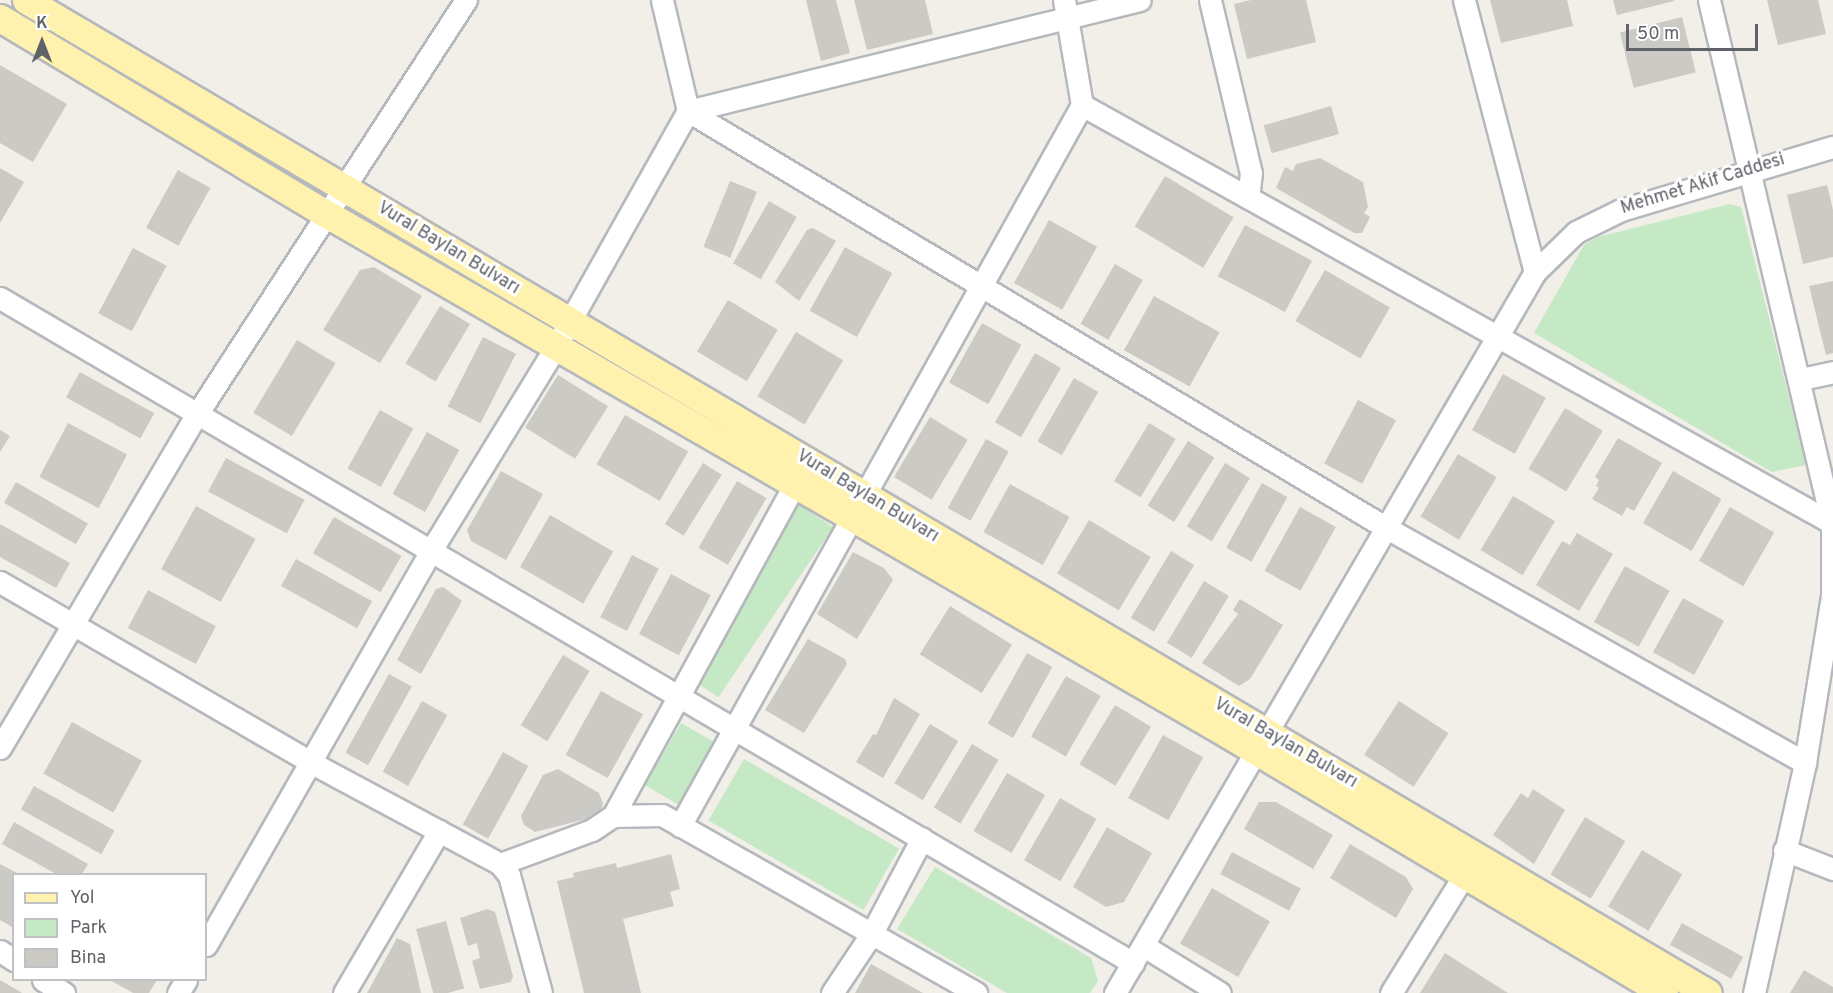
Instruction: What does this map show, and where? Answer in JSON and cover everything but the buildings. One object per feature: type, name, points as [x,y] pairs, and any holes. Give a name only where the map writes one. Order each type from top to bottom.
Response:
[{"type":"main road","name":"Vural Baylan Bulvarı","points":[[26,0],[570,321],[858,506],[1470,865],[1708,993]]},
{"type":"main road","name":"Vural Baylan Bulvarı","points":[[0,18],[325,213],[795,483],[858,506]]},
{"type":"main road","name":"Vural Baylan Bulvarı","points":[[1470,865],[1664,993]]},
{"type":"street","points":[[0,748],[197,414],[325,213],[466,0]]},
{"type":"street","points":[[207,943],[430,552],[556,346],[688,111],[662,0]]},
{"type":"street","points":[[688,111],[1066,9],[1140,0]]},
{"type":"street","points":[[1210,0],[1251,173],[1248,198]]},
{"type":"street","points":[[1464,0],[1535,272]]},
{"type":"street","points":[[1709,0],[1752,168],[1833,523],[1832,596],[1805,763],[1754,993]]},
{"type":"street","points":[[680,826],[1082,105],[1066,9]]},
{"type":"street","points":[[1082,105],[1833,523]]},
{"type":"street","points":[[688,111],[1385,527],[1805,763]]},
{"type":"street","name":"Mehmet Akif Caddesi","points":[[1124,990],[1138,955],[1495,335],[1535,272],[1576,232],[1621,210],[1752,168],[1833,147]]},
{"type":"street","points":[[0,298],[430,552],[922,838],[1138,955],[1220,993]]},
{"type":"street","points":[[1801,379],[1833,372]]},
{"type":"street","points":[[500,864],[592,830],[613,816],[795,483]]},
{"type":"street","points":[[0,582],[310,762],[500,864],[509,875],[541,993]]},
{"type":"street","points":[[613,816],[662,815],[976,993]]},
{"type":"street","points":[[344,993],[439,831]]},
{"type":"street","points":[[832,993],[872,933],[922,838]]},
{"type":"street","points":[[1784,850],[1833,869]]},
{"type":"street","points":[[1391,993],[1470,865]]},
{"type":"street","points":[[45,981],[64,993]]},
{"type":"green space","points":[[1730,204],[1741,207],[1806,465],[1772,472],[1534,333],[1584,245],[1598,237]]},
{"type":"green space","points":[[794,501],[833,527],[718,697],[679,671]]},
{"type":"green space","points":[[681,723],[723,747],[687,809],[645,785]]},
{"type":"green space","points":[[744,759],[899,848],[864,910],[708,820]]},
{"type":"green space","points":[[935,867],[1091,958],[1098,981],[1090,993],[1007,993],[897,929]]}]
